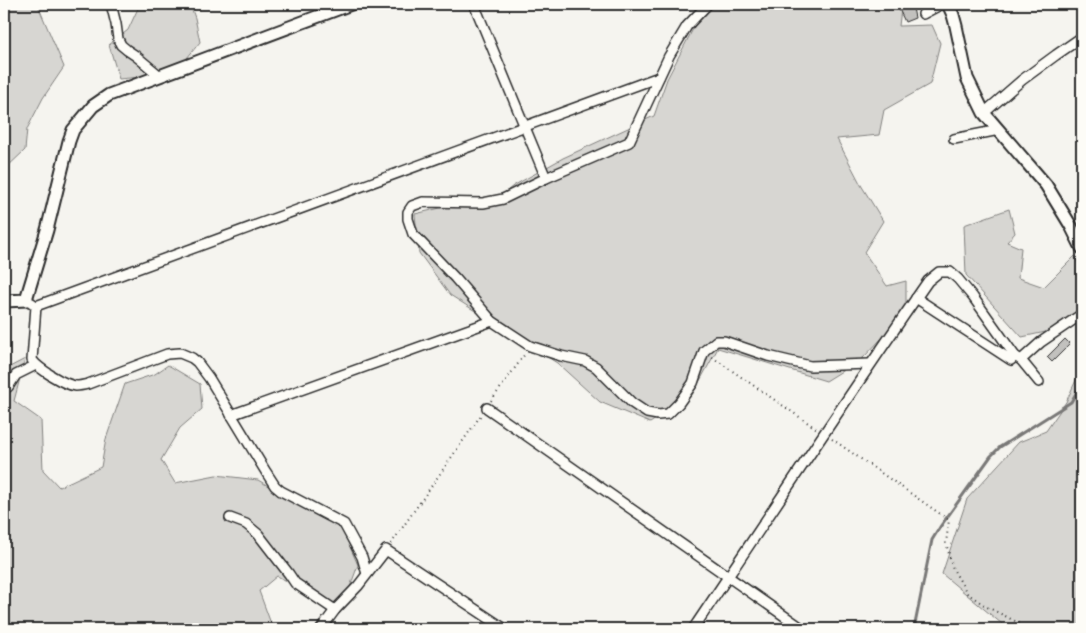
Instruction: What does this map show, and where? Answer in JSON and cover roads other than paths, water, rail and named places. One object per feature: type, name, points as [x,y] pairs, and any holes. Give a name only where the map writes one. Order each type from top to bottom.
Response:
[{"type":"street","points":[[111,4],[118,40],[121,45],[160,76]]},
{"type":"street","points":[[351,4],[109,95],[93,106],[73,130],[47,230],[31,303],[32,360],[36,365],[75,386],[88,384],[167,354],[180,353],[192,358],[209,378],[275,486],[280,491],[344,524],[362,557],[367,574]]},
{"type":"street","points":[[474,4],[546,178]]},
{"type":"street","points":[[708,4],[687,26],[669,56],[629,142],[546,178],[503,200],[483,203],[423,202],[412,206],[408,212],[408,219],[414,234],[492,321],[530,346],[585,361],[596,367],[632,403],[647,413],[668,414],[679,403],[693,383],[704,351],[716,341],[724,340],[768,356],[810,366],[870,364]]},
{"type":"street","points":[[923,14],[942,4]]},
{"type":"street","points":[[948,4],[954,15],[967,78],[984,113],[1046,185],[1082,244]]},
{"type":"street","points":[[984,113],[1022,80],[1082,37]]},
{"type":"street","points":[[4,301],[31,303],[659,77]]},
{"type":"street","points":[[954,139],[998,130]]},
{"type":"street","points":[[693,629],[870,364],[928,281],[939,272],[950,272],[958,279],[1018,358],[1039,382]]},
{"type":"street","points":[[916,298],[1011,360],[1018,358],[1082,314]]},
{"type":"street","points":[[231,415],[492,321]]},
{"type":"street","points":[[4,388],[8,387],[16,375],[36,365]]},
{"type":"street","points":[[486,408],[803,629]]},
{"type":"street","points":[[230,518],[246,524],[258,534],[295,583],[336,610]]},
{"type":"street","points":[[321,629],[386,550],[505,629]]},
{"type":"waterway","points":[[914,629],[932,540],[940,527],[991,456],[1000,447],[1071,402],[1082,383]]}]
